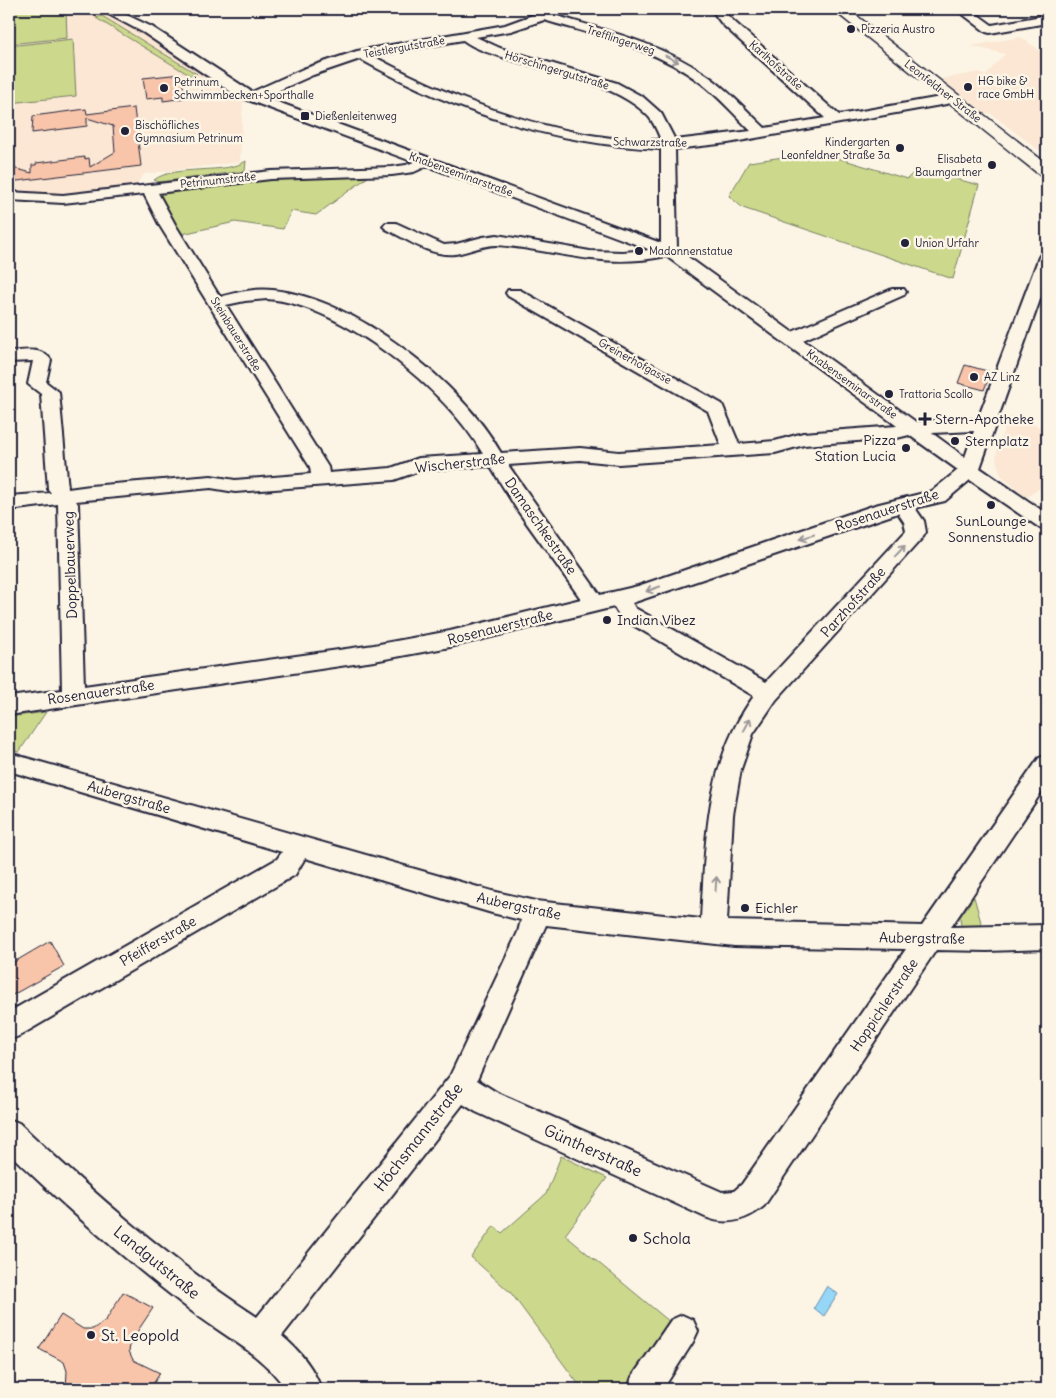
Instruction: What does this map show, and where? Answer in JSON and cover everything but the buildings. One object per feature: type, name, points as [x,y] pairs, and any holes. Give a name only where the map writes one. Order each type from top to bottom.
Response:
[{"type":"main road","name":"Leonfeldner Straße","points":[[839,9],[1047,172]]},
{"type":"main road","points":[[1025,156],[1047,158]]},
{"type":"street","points":[[111,11],[132,9]]},
{"type":"street","name":"Teistlergutstraße","points":[[252,97],[308,72],[361,54],[507,28],[559,9]]},
{"type":"street","name":"Karlhofstraße","points":[[717,9],[726,21],[836,120]]},
{"type":"street","points":[[962,9],[990,28],[1047,19]]},
{"type":"street","points":[[111,11],[148,30],[231,87],[252,97]]},
{"type":"street","name":"Trefflingerweg","points":[[543,16],[626,40],[672,59],[705,80],[762,133]]},
{"type":"street","name":"Hörschingergutstraße","points":[[466,36],[474,42],[496,51],[597,80],[627,94],[647,107],[656,116],[668,136],[669,251]]},
{"type":"street","name":"Schwarzstraße","points":[[361,54],[381,67],[483,111],[523,123],[596,140],[668,145],[706,142],[952,99]]},
{"type":"street","name":"Knabenseminarstraße","points":[[252,97],[669,251],[1010,499],[1047,522]]},
{"type":"street","name":"Petrinumstraße","points":[[9,196],[63,199],[271,175],[392,172],[409,169],[427,161]]},
{"type":"street","name":"Steinbauerstraße","points":[[151,188],[151,194],[168,226],[319,467],[321,479]]},
{"type":"street","points":[[391,226],[449,251],[493,240],[601,257],[648,256],[669,251]]},
{"type":"street","points":[[970,470],[984,426],[1042,292],[1047,257]]},
{"type":"street","name":"Knabenseminarstraße","points":[[791,339],[898,292]]},
{"type":"street","name":"Greinerhofgasse","points":[[514,293],[716,408],[732,450]]},
{"type":"street","name":"Damaschkestraße","points":[[216,302],[250,294],[277,295],[308,302],[347,321],[403,357],[436,383],[476,427],[506,476],[587,591],[594,604]]},
{"type":"street","name":"Doppelbauerweg","points":[[9,357],[38,356],[42,360],[42,365],[37,384],[50,392],[58,489],[68,504],[73,696]]},
{"type":"street","name":"Knabenseminarstraße","points":[[912,428],[984,426]]},
{"type":"street","name":"Wischerstraße","points":[[9,503],[40,501],[62,496],[142,487],[212,482],[235,486],[394,474],[419,464],[580,454],[613,458],[775,447],[802,439],[897,432],[912,428]]},
{"type":"street","name":"Rosenauerstraße","points":[[9,706],[392,650],[446,640],[641,593],[857,518],[938,496],[970,470]]},
{"type":"street","name":"Parzhofstraße","points":[[712,932],[722,810],[727,780],[740,738],[750,719],[768,694],[916,532],[914,521],[902,505]]},
{"type":"street","points":[[619,598],[628,613],[768,694]]},
{"type":"street","name":"Aubergstraße","points":[[9,762],[492,902],[536,912],[712,932],[930,938],[1047,938]]},
{"type":"street","name":"Hoppichlerstraße","points":[[729,1208],[742,1205],[753,1196],[1047,765]]},
{"type":"street","name":"Pfeifferstraße","points":[[9,1026],[286,867],[299,846]]},
{"type":"street","name":"Höchsmannstraße","points":[[260,1338],[460,1086],[531,932],[536,912]]},
{"type":"street","name":"Güntherstraße","points":[[460,1086],[494,1106],[716,1206],[729,1208]]},
{"type":"street","name":"Landgutstraße","points":[[9,1132],[68,1188],[134,1245],[218,1311],[260,1338],[286,1362],[305,1389]]},
{"type":"street","points":[[644,1389],[682,1331]]},
{"type":"shaded area","name":"Bischöfliches Gymnasium Petrinum","points":[[9,9],[98,9],[127,21],[243,100],[240,162],[144,174],[135,186],[64,195],[9,193]]},
{"type":"shaded area","points":[[1021,37],[1047,56],[1047,152],[1037,149],[990,113],[985,113],[941,79],[980,72],[985,76],[1005,54],[971,46]]},
{"type":"shaded area","points":[[1009,416],[1047,429],[1047,483],[1026,498],[1001,475],[996,460],[997,449]]},
{"type":"green space","points":[[9,9],[66,9],[67,38],[9,44]]},
{"type":"green space","points":[[102,16],[197,74],[191,76],[96,18]]},
{"type":"green space","points":[[73,39],[76,96],[9,103],[9,46]]},
{"type":"green space","name":"Union Urfahr","points":[[818,152],[907,179],[917,169],[979,185],[953,279],[743,208],[729,196],[749,162]]},
{"type":"green space","points":[[246,161],[245,171],[159,182],[154,180],[174,172],[226,168]]},
{"type":"green space","points":[[372,174],[316,215],[291,211],[283,229],[235,222],[178,235],[157,193],[265,177]]},
{"type":"green space","points":[[46,712],[19,752],[9,750],[9,717]]},
{"type":"green space","points":[[974,897],[982,926],[961,926],[960,917]]},
{"type":"green space","points":[[561,1156],[607,1178],[565,1235],[676,1327],[635,1389],[582,1389],[511,1293],[471,1257],[494,1226],[502,1233],[546,1194]]},
{"type":"water","points":[[827,1286],[838,1294],[824,1316],[814,1308]]},
{"type":"place","name":"Pizzeria Austro","points":[[851,29]]},
{"type":"place","name":"HG bike & race GmbH","points":[[968,87]]},
{"type":"place","name":"Petrinum Schwimmbecken+Sporthalle","points":[[164,88]]},
{"type":"place","name":"Dießenleitenweg","points":[[305,116]]},
{"type":"place","name":"Bischöfliches Gymnasium Petrinum","points":[[125,131]]},
{"type":"place","name":"Kindergarten Leonfeldner Straße 3a","points":[[900,148]]},
{"type":"place","name":"Elisabeta Baumgartner","points":[[992,165]]},
{"type":"place","name":"Union Urfahr","points":[[905,243]]},
{"type":"place","name":"Madonnenstatue","points":[[639,251]]},
{"type":"place","name":"AZ Linz","points":[[974,377]]},
{"type":"place","name":"Trattoria Scollo","points":[[889,394]]},
{"type":"place","name":"Stern-Apotheke","points":[[925,419]]},
{"type":"place","name":"Sternplatz","points":[[955,441]]},
{"type":"place","name":"Pizza Station Lucia","points":[[906,448]]},
{"type":"place","name":"SunLounge Sonnenstudio","points":[[991,505]]},
{"type":"place","name":"Indian Vibez","points":[[607,620]]},
{"type":"place","name":"Eichler","points":[[745,908]]},
{"type":"place","name":"Schola","points":[[633,1238]]},
{"type":"place","name":"St. Leopold","points":[[91,1335]]}]
